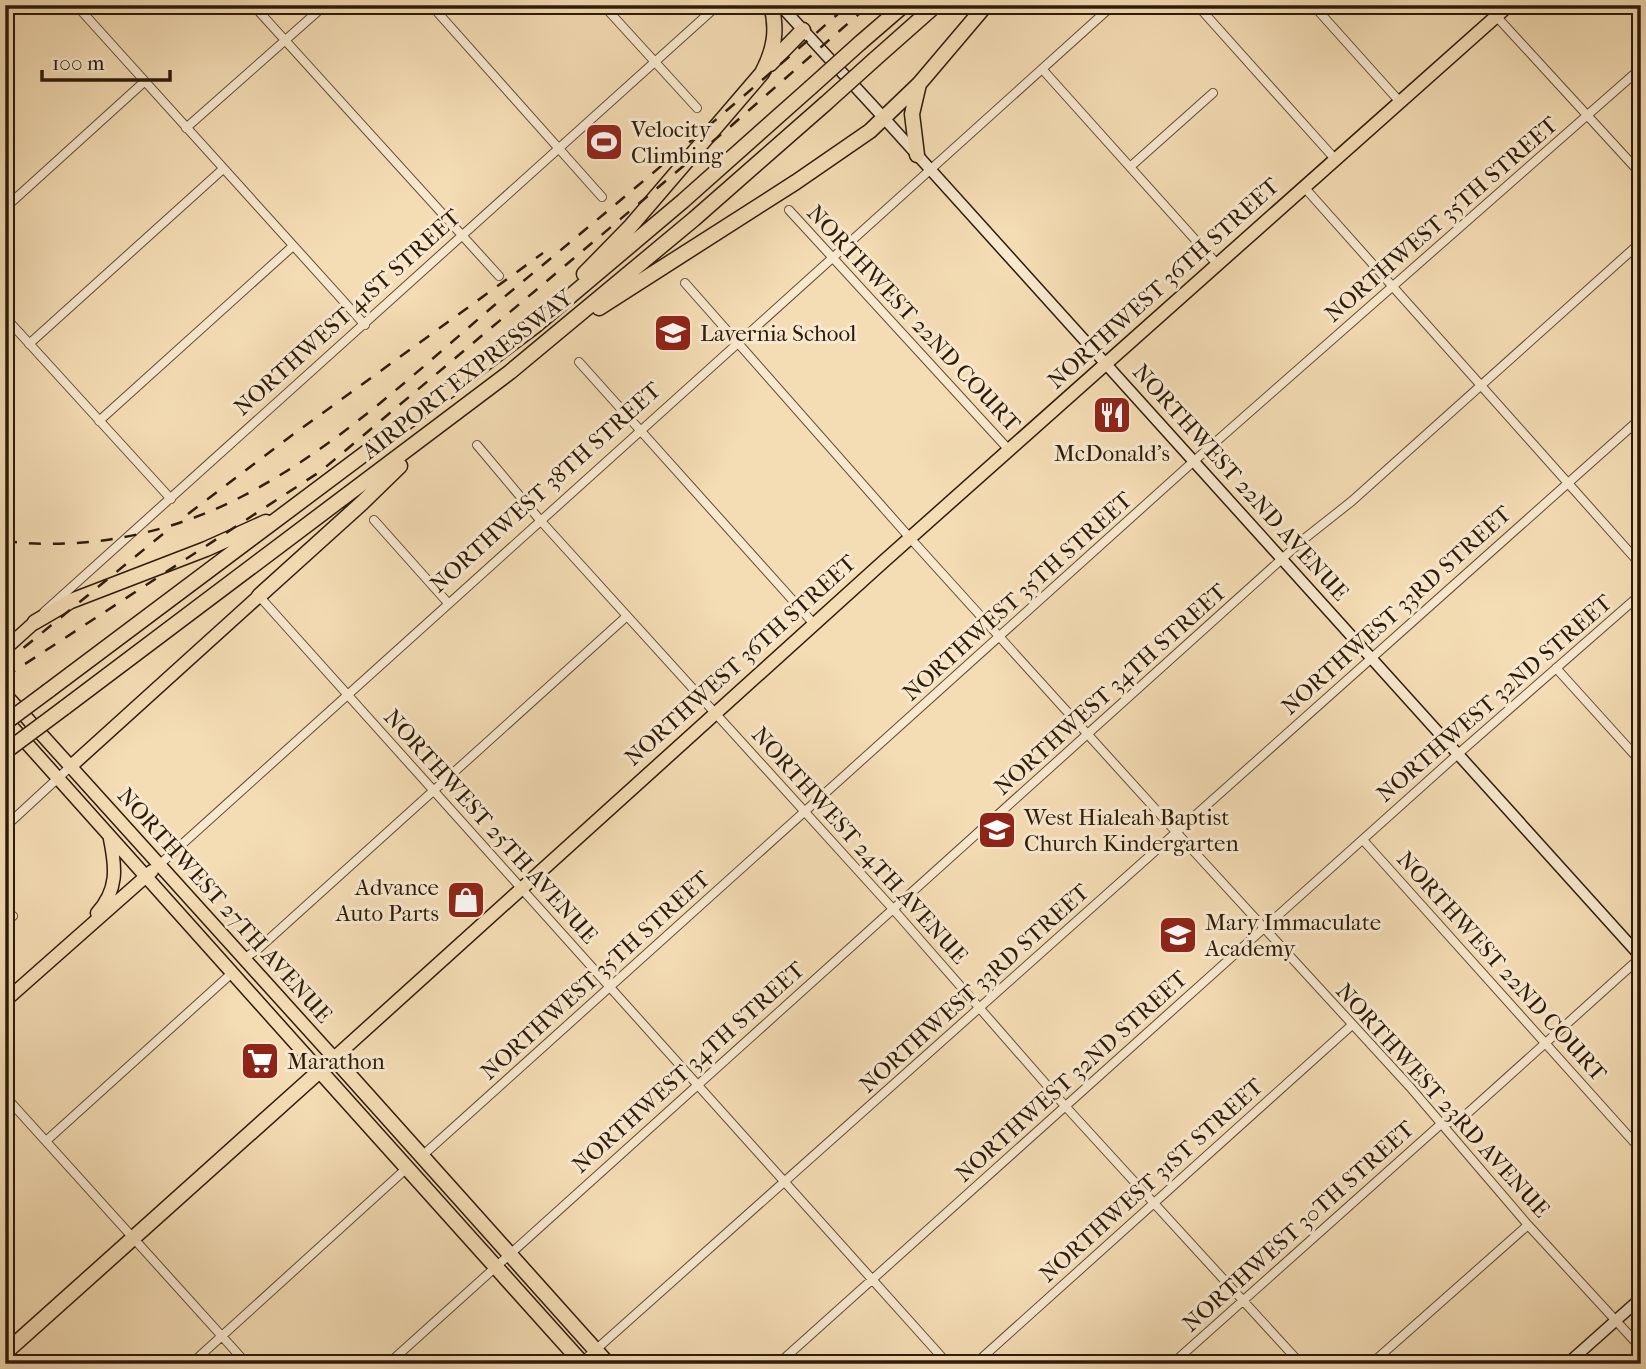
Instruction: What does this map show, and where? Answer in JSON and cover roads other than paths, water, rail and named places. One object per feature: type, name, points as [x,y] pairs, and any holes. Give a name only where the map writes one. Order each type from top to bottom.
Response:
[{"type":"highway","points":[[762,73],[774,47],[771,5]]},
{"type":"highway","name":"AIRPORT EXPRESSWAY","points":[[5,721],[293,509],[535,326],[683,201],[904,5]]},
{"type":"highway","name":"AIRPORT EXPRESSWAY","points":[[5,752],[436,430],[573,322],[936,5]]},
{"type":"highway","points":[[573,322],[619,297],[856,142],[919,84],[986,5]]},
{"type":"highway","points":[[535,326],[631,227],[762,73],[803,30]]},
{"type":"highway","points":[[917,155],[912,114],[919,84]]},
{"type":"highway","points":[[259,596],[362,503],[436,430]]},
{"type":"highway","points":[[35,622],[71,601],[206,549],[293,509]]},
{"type":"highway","name":"NORTHWEST 36TH STREET","points":[[5,1353],[334,1058]]},
{"type":"highway","name":"NORTHWEST 27TH AVENUE","points":[[334,1058],[608,1364]]},
{"type":"highway","name":"NORTHWEST 27TH AVENUE","points":[[320,1070],[582,1363]]},
{"type":"highway","points":[[408,1167],[423,1164],[432,1168]]},
{"type":"main road","name":"NORTHWEST 22ND AVENUE","points":[[780,5],[1639,953]]},
{"type":"main road","name":"NORTHWEST 36TH STREET","points":[[334,1058],[814,624],[1509,5]]},
{"type":"main road","points":[[70,767],[259,596]]},
{"type":"main road","name":"NORTHWEST 41ST STREET","points":[[5,649],[35,622]]},
{"type":"main road","name":"NORTHWEST 27TH AVENUE","points":[[5,694],[334,1058]]},
{"type":"main road","name":"NORTHWEST 27TH AVENUE","points":[[5,721],[320,1070]]},
{"type":"main road","points":[[80,934],[103,907],[113,888],[115,870],[109,835]]},
{"type":"main road","name":"NORTHWEST 38TH STREET","points":[[5,1001],[159,865]]},
{"type":"main road","points":[[210,948],[235,960],[243,959]]},
{"type":"main road","points":[[1567,1364],[1641,1298]]},
{"type":"street","points":[[76,5],[365,325]]},
{"type":"street","points":[[253,5],[499,276]]},
{"type":"street","points":[[186,128],[325,5]]},
{"type":"street","points":[[431,5],[602,197]]},
{"type":"street","points":[[603,5],[697,107]]},
{"type":"street","name":"NORTHWEST 41ST STREET","points":[[35,622],[67,590],[718,5]]},
{"type":"street","name":"NORTHWEST 38TH STREET","points":[[159,865],[1113,5]]},
{"type":"street","points":[[1197,5],[1335,159]]},
{"type":"street","points":[[1313,5],[1400,102]]},
{"type":"street","points":[[1486,5],[1641,174]]},
{"type":"street","name":"NORTHWEST 35TH STREET","points":[[422,1156],[1194,461],[1641,68]]},
{"type":"street","points":[[1043,70],[1217,264]]},
{"type":"street","points":[[5,208],[144,82]]},
{"type":"street","points":[[1130,167],[1213,93]]},
{"type":"street","points":[[29,344],[223,169]]},
{"type":"street","points":[[1304,187],[1641,565]]},
{"type":"street","name":"NORTHWEST 22ND COURT","points":[[789,210],[1010,451]]},
{"type":"street","name":"NORTHWEST 34TH STREET","points":[[388,1364],[1282,559],[1641,242]]},
{"type":"street","points":[[99,421],[293,246]]},
{"type":"street","name":"NORTHWEST 23RD AVENUE","points":[[685,283],[910,538],[1410,1087],[1528,1225],[1641,1348]]},
{"type":"street","points":[[5,317],[170,499]]},
{"type":"street","points":[[579,362],[814,624]]},
{"type":"street","name":"NORTHWEST 33RD STREET","points":[[582,1363],[1177,833],[1371,656],[1641,418]]},
{"type":"street","name":"NORTHWEST 24TH AVENUE","points":[[477,445],[540,520],[893,909],[1066,1107],[1301,1364]]},
{"type":"street","points":[[374,520],[448,603]]},
{"type":"street","name":"NORTHWEST 32ND STREET","points":[[778,1364],[1458,754],[1641,594]]},
{"type":"street","name":"NORTHWEST 25TH AVENUE","points":[[259,596],[948,1364]]},
{"type":"street","points":[[243,959],[257,950],[627,615]]},
{"type":"street","points":[[1556,668],[1641,761]]},
{"type":"street","points":[[5,827],[70,767]]},
{"type":"street","name":"NORTHWEST 22ND COURT","points":[[1363,840],[1641,1150]]},
{"type":"street","points":[[5,923],[13,916]]},
{"type":"street","name":"NORTHWEST 30TH STREET","points":[[1172,1364],[1441,1124],[1460,1119],[1546,1044],[1639,953]]},
{"type":"street","points":[[46,1141],[232,973]]},
{"type":"street","name":"NORTHWEST 31ST STREET","points":[[975,1364],[1352,1025]]},
{"type":"street","points":[[5,1096],[247,1364]]},
{"type":"street","points":[[191,1364],[408,1167]]},
{"type":"street","points":[[1371,1364],[1528,1225]]},
{"type":"railway","points":[[5,541],[66,544],[126,537],[156,530],[214,510],[310,456],[375,408],[848,5]]},
{"type":"railway","points":[[5,677],[321,471],[731,126],[869,5]]},
{"type":"railway","points":[[188,514],[543,253]]},
{"type":"railway","points":[[5,663],[169,529]]},
{"type":"place","name":"Velocity Climbing","points":[[604,142]]},
{"type":"place","name":"Lavernia School","points":[[673,333]]},
{"type":"place","name":"McDonald's","points":[[1112,415]]},
{"type":"place","name":"West Hialeah Baptist Church Kindergarten","points":[[997,830]]},
{"type":"place","name":"Advance Auto Parts","points":[[466,900]]},
{"type":"place","name":"Mary Immaculate Academy","points":[[1178,935]]},
{"type":"place","name":"Marathon","points":[[260,1061]]}]
